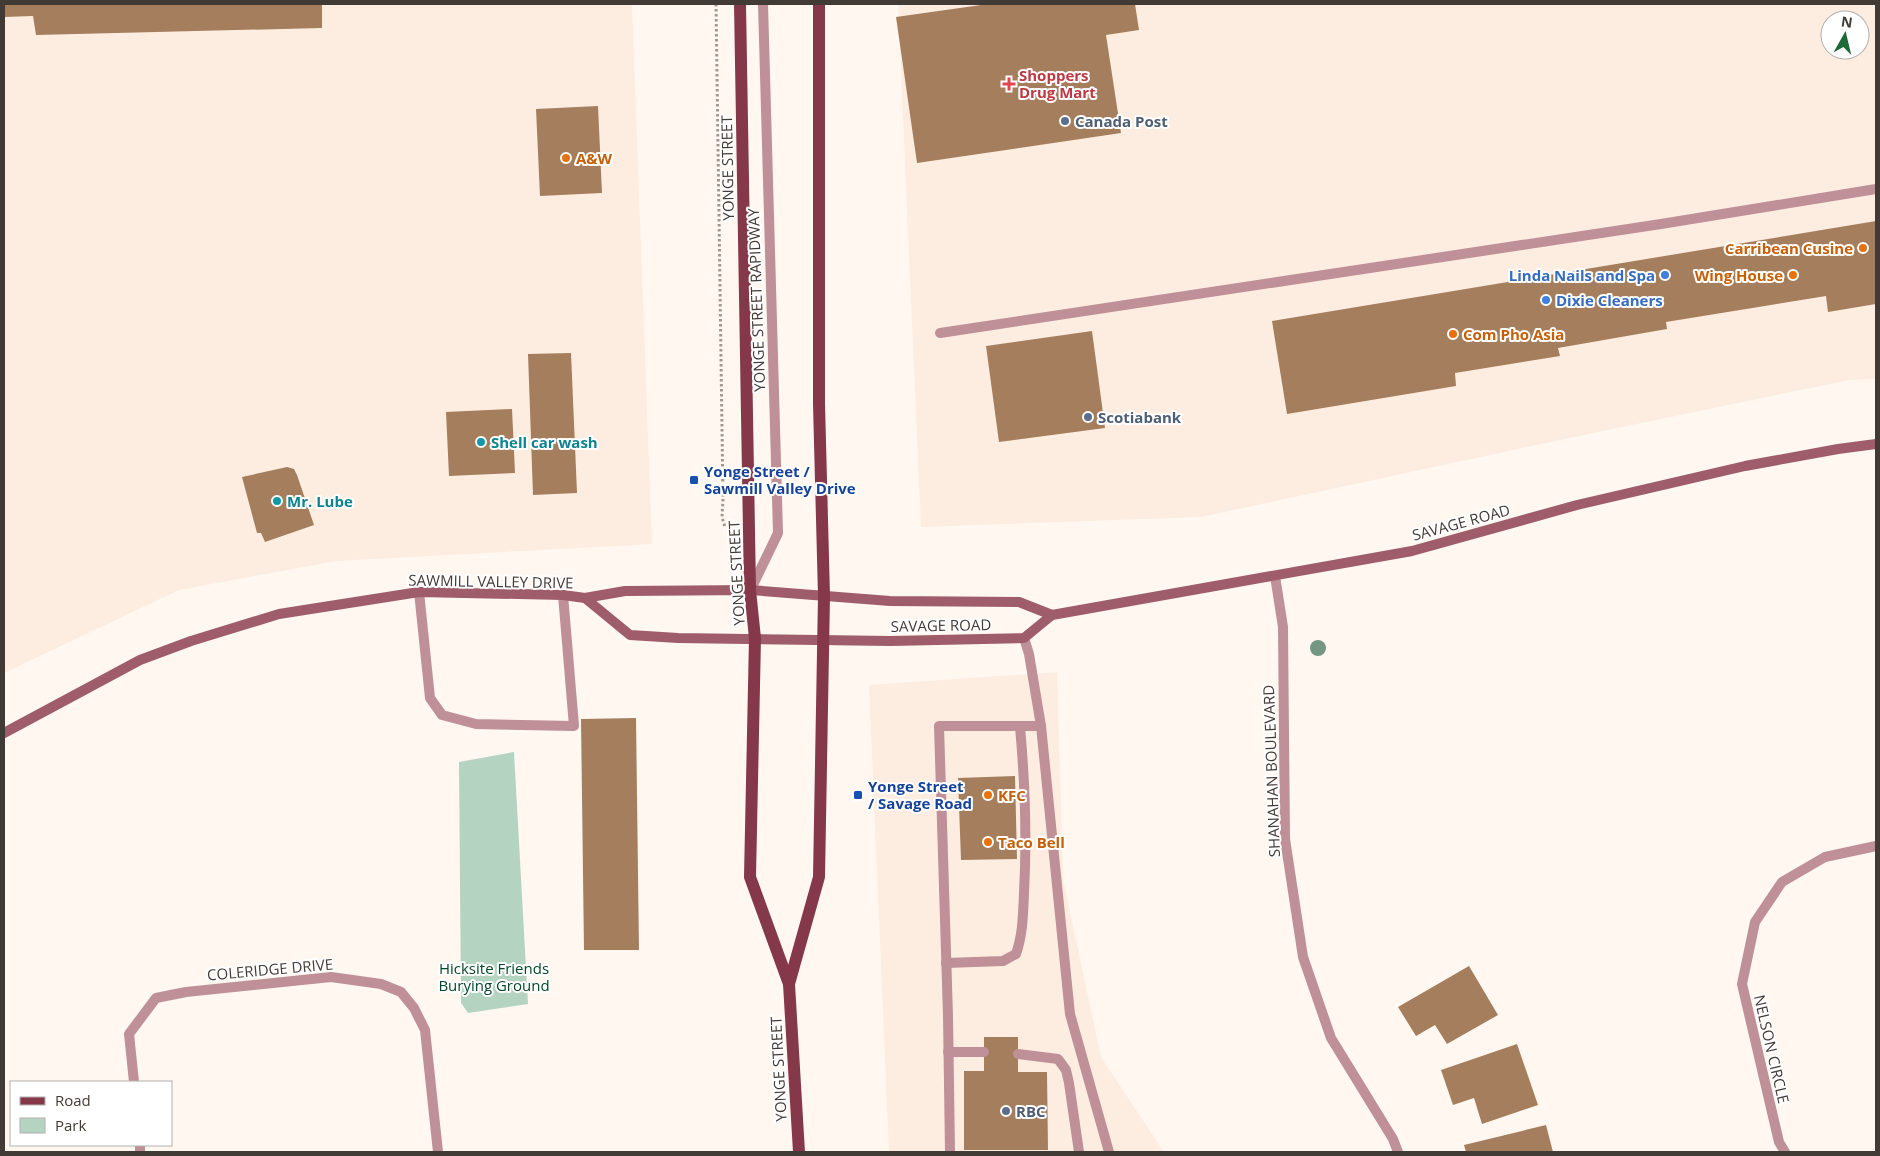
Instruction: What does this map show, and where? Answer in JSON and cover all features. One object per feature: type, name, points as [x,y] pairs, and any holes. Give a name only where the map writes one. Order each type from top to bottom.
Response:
[{"type":"main road","name":"YONGE STREET","points":[[740,4],[750,590],[755,638],[750,877],[789,984],[799,1152]]},
{"type":"main road","name":"YONGE STREET","points":[[789,984],[819,877],[824,596],[819,404],[819,4]]},
{"type":"street","name":"YONGE STREET RAPIDWAY","points":[[750,590],[778,534],[763,4]]},
{"type":"street","points":[[940,334],[1661,224],[1876,189]]},
{"type":"street","name":"SAVAGE ROAD","points":[[823,640],[892,641],[1024,638],[1052,615],[1412,551],[1577,505],[1745,466],[1838,448],[1876,444]]},
{"type":"street","name":"SHANAHAN BOULEVARD","points":[[1275,576],[1283,627],[1286,839],[1303,956],[1331,1038],[1393,1140],[1398,1152]]},
{"type":"street","name":"SAWMILL VALLEY DRIVE","points":[[4,732],[140,660],[191,640],[279,614],[419,592],[563,595],[585,598],[625,591],[750,590],[824,596]]},
{"type":"street","points":[[419,592],[430,698],[442,715],[476,724],[574,726],[563,595]]},
{"type":"street","name":"SAVAGE ROAD","points":[[824,596],[890,601],[1019,602],[1052,615]]},
{"type":"street","name":"SAWMILL VALLEY DRIVE","points":[[585,598],[630,636],[823,640]]},
{"type":"street","points":[[1024,638],[1029,654],[1041,726],[1070,1014],[1109,1152]]},
{"type":"street","points":[[950,1152],[939,726],[1041,726]]},
{"type":"street","points":[[946,963],[1003,961],[1016,954],[1021,940],[1026,853],[1024,765],[1020,727]]},
{"type":"street","name":"NELSON CIRCLE","points":[[1785,1152],[1779,1142],[1742,984],[1755,922],[1782,882],[1825,856],[1876,846]]},
{"type":"street","name":"COLERIDGE DRIVE","points":[[134,1081],[129,1034],[156,998],[186,992],[331,976],[381,984],[402,992],[414,1008],[425,1030],[438,1152]]},
{"type":"street","points":[[948,1052],[984,1052]]},
{"type":"street","points":[[1018,1054],[1058,1058],[1066,1070],[1079,1152]]},
{"type":"shaded area","points":[[4,4],[632,4],[652,544],[336,561],[179,590],[4,673]]},
{"type":"shaded area","points":[[898,4],[1876,4],[1876,379],[1849,380],[1201,517],[921,527]]},
{"type":"shaded area","points":[[1057,672],[1063,879],[1101,1057],[1164,1152],[889,1152],[869,685]]},
{"type":"green space","name":"Hicksite Friends Burying Ground","points":[[514,752],[528,1004],[468,1013],[461,1003],[459,762]]},
{"type":"building","points":[[4,4],[322,4],[322,28],[36,35],[33,16],[4,17]]},
{"type":"building","name":"Shoppers Drug Mart","points":[[988,4],[1135,4],[1139,30],[1106,35],[1121,133],[917,163],[896,17]]},
{"type":"building","points":[[598,106],[602,193],[540,196],[536,109]]},
{"type":"building","points":[[1876,221],[1876,304],[1828,312],[1826,296],[1666,322],[1667,329],[1558,348],[1560,356],[1455,373],[1456,386],[1287,414],[1272,321]]},
{"type":"building","points":[[1092,331],[1105,428],[999,442],[986,346]]},
{"type":"building","points":[[571,353],[577,493],[533,495],[528,354]]},
{"type":"building","name":"Shell car wash","points":[[512,409],[515,473],[449,476],[446,412]]},
{"type":"building","name":"Mr. Lube","points":[[287,467],[294,469],[297,475],[314,525],[265,542],[261,533],[257,533],[242,477]]},
{"type":"building","points":[[636,718],[639,950],[584,950],[581,719]]},
{"type":"building","points":[[1015,776],[1017,859],[961,860],[958,778]]},
{"type":"building","points":[[1469,966],[1498,1015],[1447,1044],[1435,1025],[1416,1036],[1398,1007]]},
{"type":"building","name":"RBC","points":[[984,1037],[1018,1037],[1018,1072],[1047,1072],[1048,1150],[964,1150],[964,1071],[984,1071]]},
{"type":"building","points":[[1517,1044],[1538,1105],[1482,1124],[1474,1098],[1453,1105],[1441,1070]]},
{"type":"building","points":[[1546,1125],[1553,1152],[1466,1152],[1464,1145]]},
{"type":"place","name":"Shoppers Drug Mart","points":[[1009,84]]},
{"type":"place","name":"Canada Post","points":[[1065,121]]},
{"type":"place","name":"A&W","points":[[566,158]]},
{"type":"place","name":"Carribean Cusine","points":[[1863,248]]},
{"type":"place","name":"Linda Nails and Spa","points":[[1665,275]]},
{"type":"place","name":"Wing House","points":[[1793,275]]},
{"type":"place","name":"Dixie Cleaners","points":[[1546,300]]},
{"type":"place","name":"Com Pho Asia","points":[[1453,334]]},
{"type":"place","name":"Scotiabank","points":[[1088,417]]},
{"type":"place","name":"Shell car wash","points":[[481,442]]},
{"type":"place","name":"Yonge Street / Sawmill Valley Drive","points":[[694,480]]},
{"type":"place","name":"Mr. Lube","points":[[277,501]]},
{"type":"place","name":"Yonge Street / Savage Road","points":[[858,795]]},
{"type":"place","name":"KFC","points":[[988,795]]},
{"type":"place","name":"Taco Bell","points":[[988,842]]},
{"type":"place","name":"RBC","points":[[1006,1111]]}]
